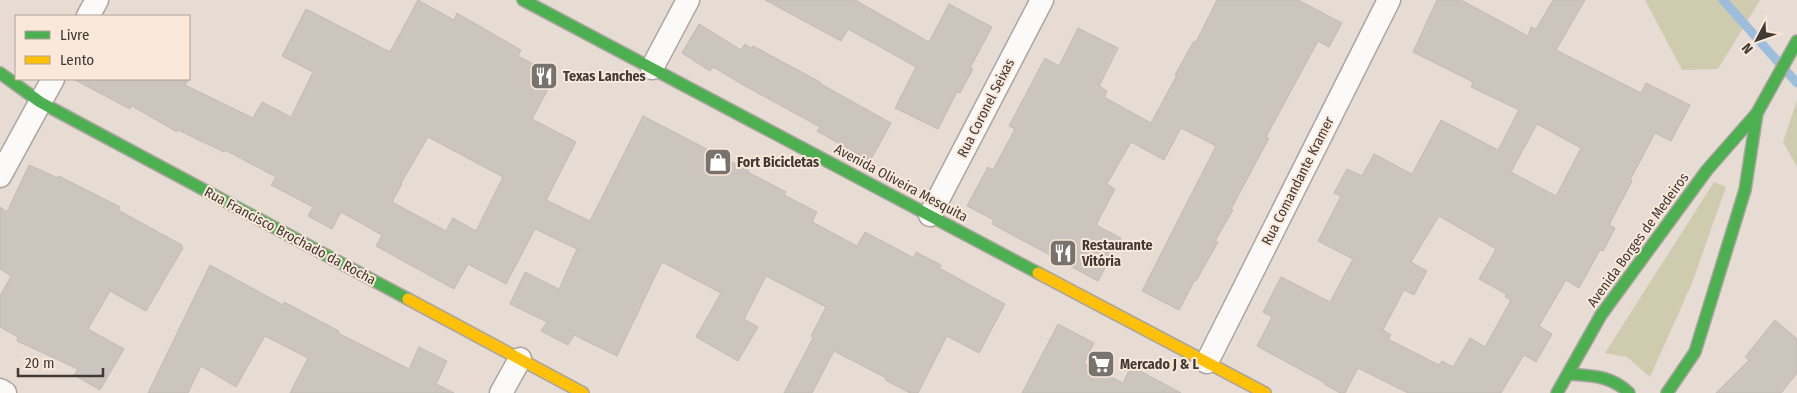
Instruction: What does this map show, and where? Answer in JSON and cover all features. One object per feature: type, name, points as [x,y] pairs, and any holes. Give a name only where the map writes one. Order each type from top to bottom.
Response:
[{"type":"street","points":[[89,15],[97,0]]},
{"type":"street","name":"Avenida Oliveira Mesquita","points":[[523,0],[1265,393]]},
{"type":"street","points":[[652,68],[688,0]]},
{"type":"street","name":"Rua Coronel Seixas","points":[[930,215],[1042,0]]},
{"type":"street","name":"Rua Comandante Kramer","points":[[1207,362],[1389,0]]},
{"type":"street","name":"Avenida Borges de Medeiros","points":[[1557,393],[1601,315],[1707,170],[1757,113],[1797,41]]},
{"type":"street","name":"Rua Francisco Brochado da Rocha","points":[[0,73],[40,102],[583,393]]},
{"type":"street","points":[[1,173],[52,80]]},
{"type":"street","name":"Avenida Borges de Medeiros","points":[[1667,393],[1695,352],[1745,190],[1757,113]]},
{"type":"street","points":[[502,393],[520,359]]},
{"type":"street","points":[[1568,374],[1596,376],[1620,384],[1629,393]]},
{"type":"street","points":[[0,390],[5,393]]},
{"type":"shaded area","points":[[1645,0],[1760,0],[1718,69],[1682,70]]},
{"type":"shaded area","points":[[1797,100],[1797,167],[1783,142]]},
{"type":"shaded area","points":[[1714,182],[1726,187],[1692,283],[1650,377],[1627,357],[1605,353]]},
{"type":"building","points":[[418,0],[454,20],[457,13],[521,50],[518,56],[555,76],[532,119],[576,142],[546,200],[590,221],[643,116],[786,192],[784,195],[817,212],[812,222],[857,246],[865,232],[914,258],[916,252],[941,265],[939,268],[1005,304],[979,353],[947,336],[918,393],[910,393],[885,380],[886,378],[834,351],[812,393],[784,393],[813,338],[811,336],[826,307],[766,276],[744,319],[758,327],[738,361],[696,337],[721,293],[662,262],[617,356],[574,335],[568,345],[541,331],[547,322],[510,304],[525,272],[559,289],[577,249],[535,229],[506,284],[468,264],[454,289],[376,246],[382,235],[341,212],[332,229],[308,216],[313,207],[271,185],[276,177],[225,150],[224,152],[178,130],[177,132],[132,106],[130,109],[75,80],[188,80],[185,85],[253,118],[262,102],[291,117],[313,72],[282,56],[306,9],[390,52]],"holes":[[[428,137],[503,177],[476,231],[453,218],[446,231],[392,202]]]},
{"type":"building","points":[[765,0],[855,0],[929,42],[949,4],[992,27],[970,68],[973,69],[960,93],[957,92],[938,129],[895,108],[916,67],[848,29],[841,41]]},
{"type":"building","points":[[1217,0],[1298,0],[1342,23],[1329,47],[1318,41],[1266,137],[1269,138],[1231,209],[1233,210],[1215,241],[1218,242],[1179,310],[1142,291],[1216,146],[1181,128],[1164,160],[1131,142],[1107,184],[1115,189],[1096,225],[1121,238],[1098,281],[992,224],[994,220],[967,206],[988,167],[993,170],[1015,129],[1009,126],[1045,58],[1059,66],[1078,28],[1118,48],[1099,86],[1107,91],[1104,97],[1151,123],[1177,75],[1175,75],[1194,41],[1196,42]]},
{"type":"building","points":[[1437,0],[1461,0],[1528,36],[1531,27],[1536,29],[1553,0],[1585,0],[1556,50],[1641,93],[1646,83],[1690,105],[1671,141],[1655,133],[1609,225],[1615,228],[1603,251],[1600,250],[1579,288],[1566,280],[1539,326],[1552,334],[1536,362],[1524,355],[1501,393],[1408,393],[1358,368],[1345,393],[1340,393],[1257,346],[1272,317],[1263,312],[1281,277],[1330,302],[1353,259],[1318,241],[1341,196],[1334,193],[1347,169],[1362,176],[1374,154],[1412,174],[1441,120],[1498,150],[1519,110],[1471,87],[1473,82],[1413,52]],"holes":[[[1537,124],[1581,148],[1556,196],[1511,172]],[[1439,216],[1496,249],[1479,279],[1506,294],[1505,297],[1511,300],[1485,347],[1470,338],[1453,367],[1442,361],[1439,365],[1388,339],[1391,335],[1383,330],[1404,290],[1414,295],[1427,271],[1411,262]]]},
{"type":"building","points":[[699,24],[741,50],[745,44],[751,48],[753,46],[891,123],[870,161],[817,131],[820,127],[713,67],[710,71],[682,53]]},
{"type":"building","points":[[29,165],[58,178],[59,176],[120,207],[118,210],[182,245],[183,248],[146,311],[110,291],[88,329],[124,349],[100,390],[74,375],[78,369],[17,341],[18,337],[0,327],[0,296],[11,276],[0,269],[0,207],[7,212]]},
{"type":"building","points":[[210,265],[283,305],[284,302],[339,331],[338,333],[409,369],[419,347],[447,361],[436,384],[454,393],[290,393],[308,358],[265,336],[236,387],[201,366],[188,393],[148,393]]},
{"type":"building","points":[[1775,320],[1797,339],[1797,373],[1781,393],[1716,393],[1749,360],[1745,357]]},
{"type":"building","points":[[1058,324],[1094,343],[1084,363],[1123,383],[1131,366],[1181,393],[1022,393]]},
{"type":"waterway","points":[[1723,0],[1797,83]]},
{"type":"traffic: fast","points":[[523,0],[1038,273]]},
{"type":"traffic: fast","points":[[1557,393],[1601,315],[1707,170],[1757,113],[1797,41]]},
{"type":"traffic: fast","points":[[0,73],[40,102],[408,299]]},
{"type":"traffic: fast","points":[[1667,393],[1695,352],[1745,190],[1757,113]]},
{"type":"traffic: fast","points":[[1568,374],[1593,376],[1608,380],[1629,393]]},
{"type":"traffic: slow","points":[[1038,273],[1265,393]]},
{"type":"traffic: slow","points":[[408,299],[583,393]]},
{"type":"place","name":"Texas Lanches","points":[[544,76]]},
{"type":"place","name":"Fort Bicicletas","points":[[718,162]]},
{"type":"place","name":"Restaurante Vitória","points":[[1063,253]]},
{"type":"place","name":"Mercado J & L","points":[[1101,364]]}]
